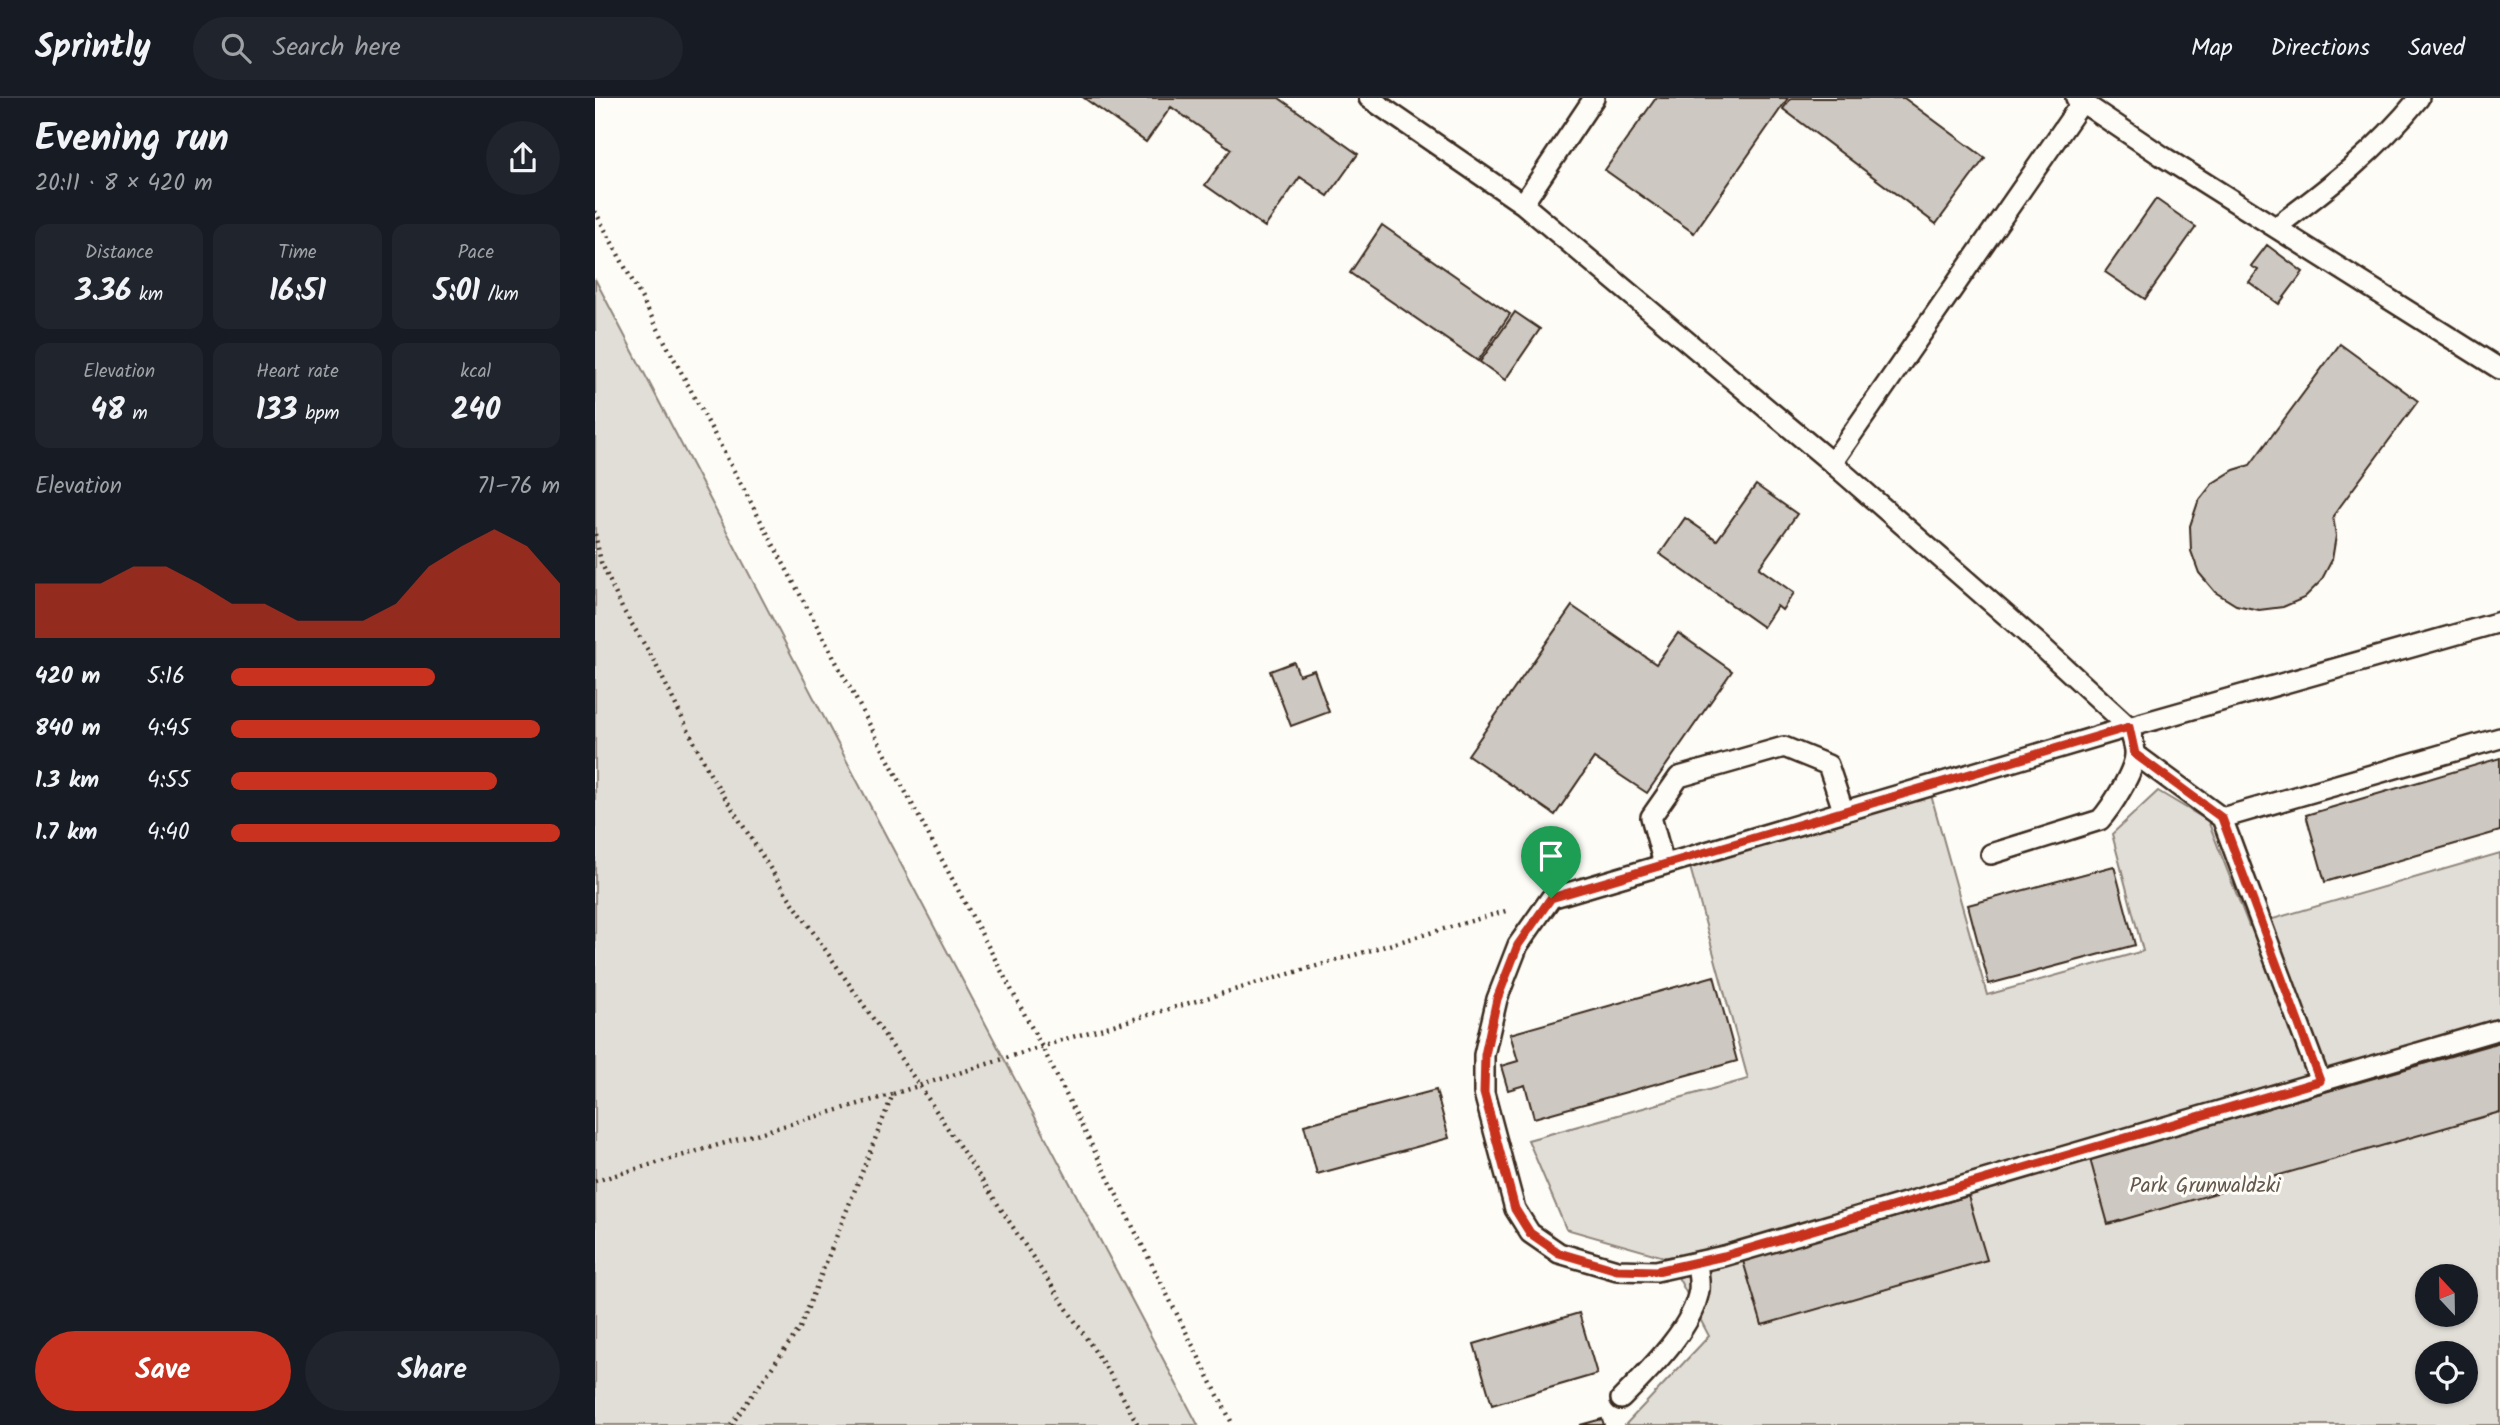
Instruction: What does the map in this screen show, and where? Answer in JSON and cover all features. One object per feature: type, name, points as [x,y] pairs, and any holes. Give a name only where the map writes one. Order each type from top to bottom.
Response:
[{"type":"lane","points":[[1369,98],[1523,204],[1832,463],[2039,644],[2129,727],[2135,754],[2131,768],[2108,812],[2100,820],[1991,854]]},
{"type":"lane","points":[[1523,204],[1594,98]]},
{"type":"lane","points":[[2276,228],[2344,176],[2393,130],[2419,98]]},
{"type":"lane","points":[[1832,463],[2079,100],[2500,369]]},
{"type":"lane","points":[[2500,622],[1843,810],[1551,898],[1518,945],[1497,999],[1485,1055],[1484,1093],[1515,1209],[1530,1233],[1559,1253],[1617,1270],[1657,1271],[1697,1263],[2500,1029]]},
{"type":"lane","points":[[2222,818],[2500,738]]},
{"type":"lane","points":[[1664,863],[1651,817],[1679,777],[1784,747],[1828,765],[1843,810]]},
{"type":"lane","points":[[2135,754],[2222,818],[2320,1081]]},
{"type":"lane","points":[[1621,1399],[1662,1357],[1693,1309],[1699,1289],[1697,1263]]},
{"type":"path","points":[[595,211],[1042,1047],[1233,1425]]},
{"type":"path","points":[[595,534],[601,562],[622,608],[652,657],[709,774],[1112,1377],[1138,1425]]},
{"type":"path","points":[[595,1181],[1551,898]]},
{"type":"path","points":[[731,1425],[800,1328],[893,1094]]},
{"type":"green space","points":[[595,279],[875,815],[1198,1425],[595,1425]]},
{"type":"green space","name":"Park Grunwaldzki","points":[[2158,791],[2208,821],[2249,926],[2500,853],[2500,1425],[1625,1425],[1709,1336],[1668,1258],[1566,1229],[1528,1140],[1748,1079],[1690,867],[1931,795],[1987,995],[2143,951],[2112,834]]},
{"type":"building","points":[[1084,98],[1279,98],[1358,154],[1328,196],[1300,177],[1265,227],[1205,185],[1231,149],[1171,107],[1146,142]]},
{"type":"building","points":[[1656,98],[1788,98],[1694,233],[1605,170]]},
{"type":"building","points":[[1791,98],[1904,98],[1985,158],[1936,224],[1783,109]]},
{"type":"building","points":[[2156,199],[2196,227],[2145,299],[2105,272]]},
{"type":"building","points":[[1382,225],[1510,314],[1478,361],[1350,273]]},
{"type":"building","points":[[2267,245],[2303,272],[2279,304],[2249,282],[2258,270],[2251,266]]},
{"type":"building","points":[[1515,312],[1540,329],[1505,380],[1480,362]]},
{"type":"building","points":[[2340,344],[2418,401],[2333,516],[2336,536],[2332,560],[2321,581],[2304,598],[2283,607],[2259,610],[2236,605],[2215,592],[2199,573],[2191,551],[2190,526],[2198,502],[2213,483],[2234,470],[2250,465]]},
{"type":"building","points":[[1756,485],[1797,514],[1759,568],[1794,593],[1782,610],[1777,606],[1763,627],[1660,554],[1685,518],[1717,540]]},
{"type":"building","points":[[1572,606],[1656,664],[1678,633],[1732,671],[1647,793],[1594,758],[1555,815],[1468,755]]},
{"type":"building","points":[[1294,662],[1299,675],[1314,670],[1329,712],[1291,726],[1270,671]]},
{"type":"building","points":[[2500,758],[2500,831],[2325,882],[2306,815]]},
{"type":"building","points":[[2114,866],[2135,945],[1989,984],[1968,905]]},
{"type":"building","points":[[1714,976],[1737,1061],[1534,1118],[1525,1085],[1508,1090],[1501,1066],[1518,1061],[1510,1034]]},
{"type":"building","points":[[2500,1042],[2500,1112],[2108,1224],[2090,1159]]},
{"type":"building","points":[[1436,1090],[1449,1138],[1317,1174],[1304,1125]]},
{"type":"building","points":[[1968,1196],[1987,1260],[1762,1325],[1743,1261]]},
{"type":"building","points":[[1579,1313],[1597,1374],[1492,1405],[1474,1344]]},
{"type":"building","points":[[1602,1419],[1604,1425],[1580,1425]]},
{"type":"route","points":[[2129,727],[2135,754],[2222,818],[2320,1081],[1724,1256],[1657,1271],[1617,1270],[1559,1253],[1530,1233],[1515,1209],[1484,1093],[1485,1055],[1497,999],[1518,945],[1551,898],[2129,727]]}]
